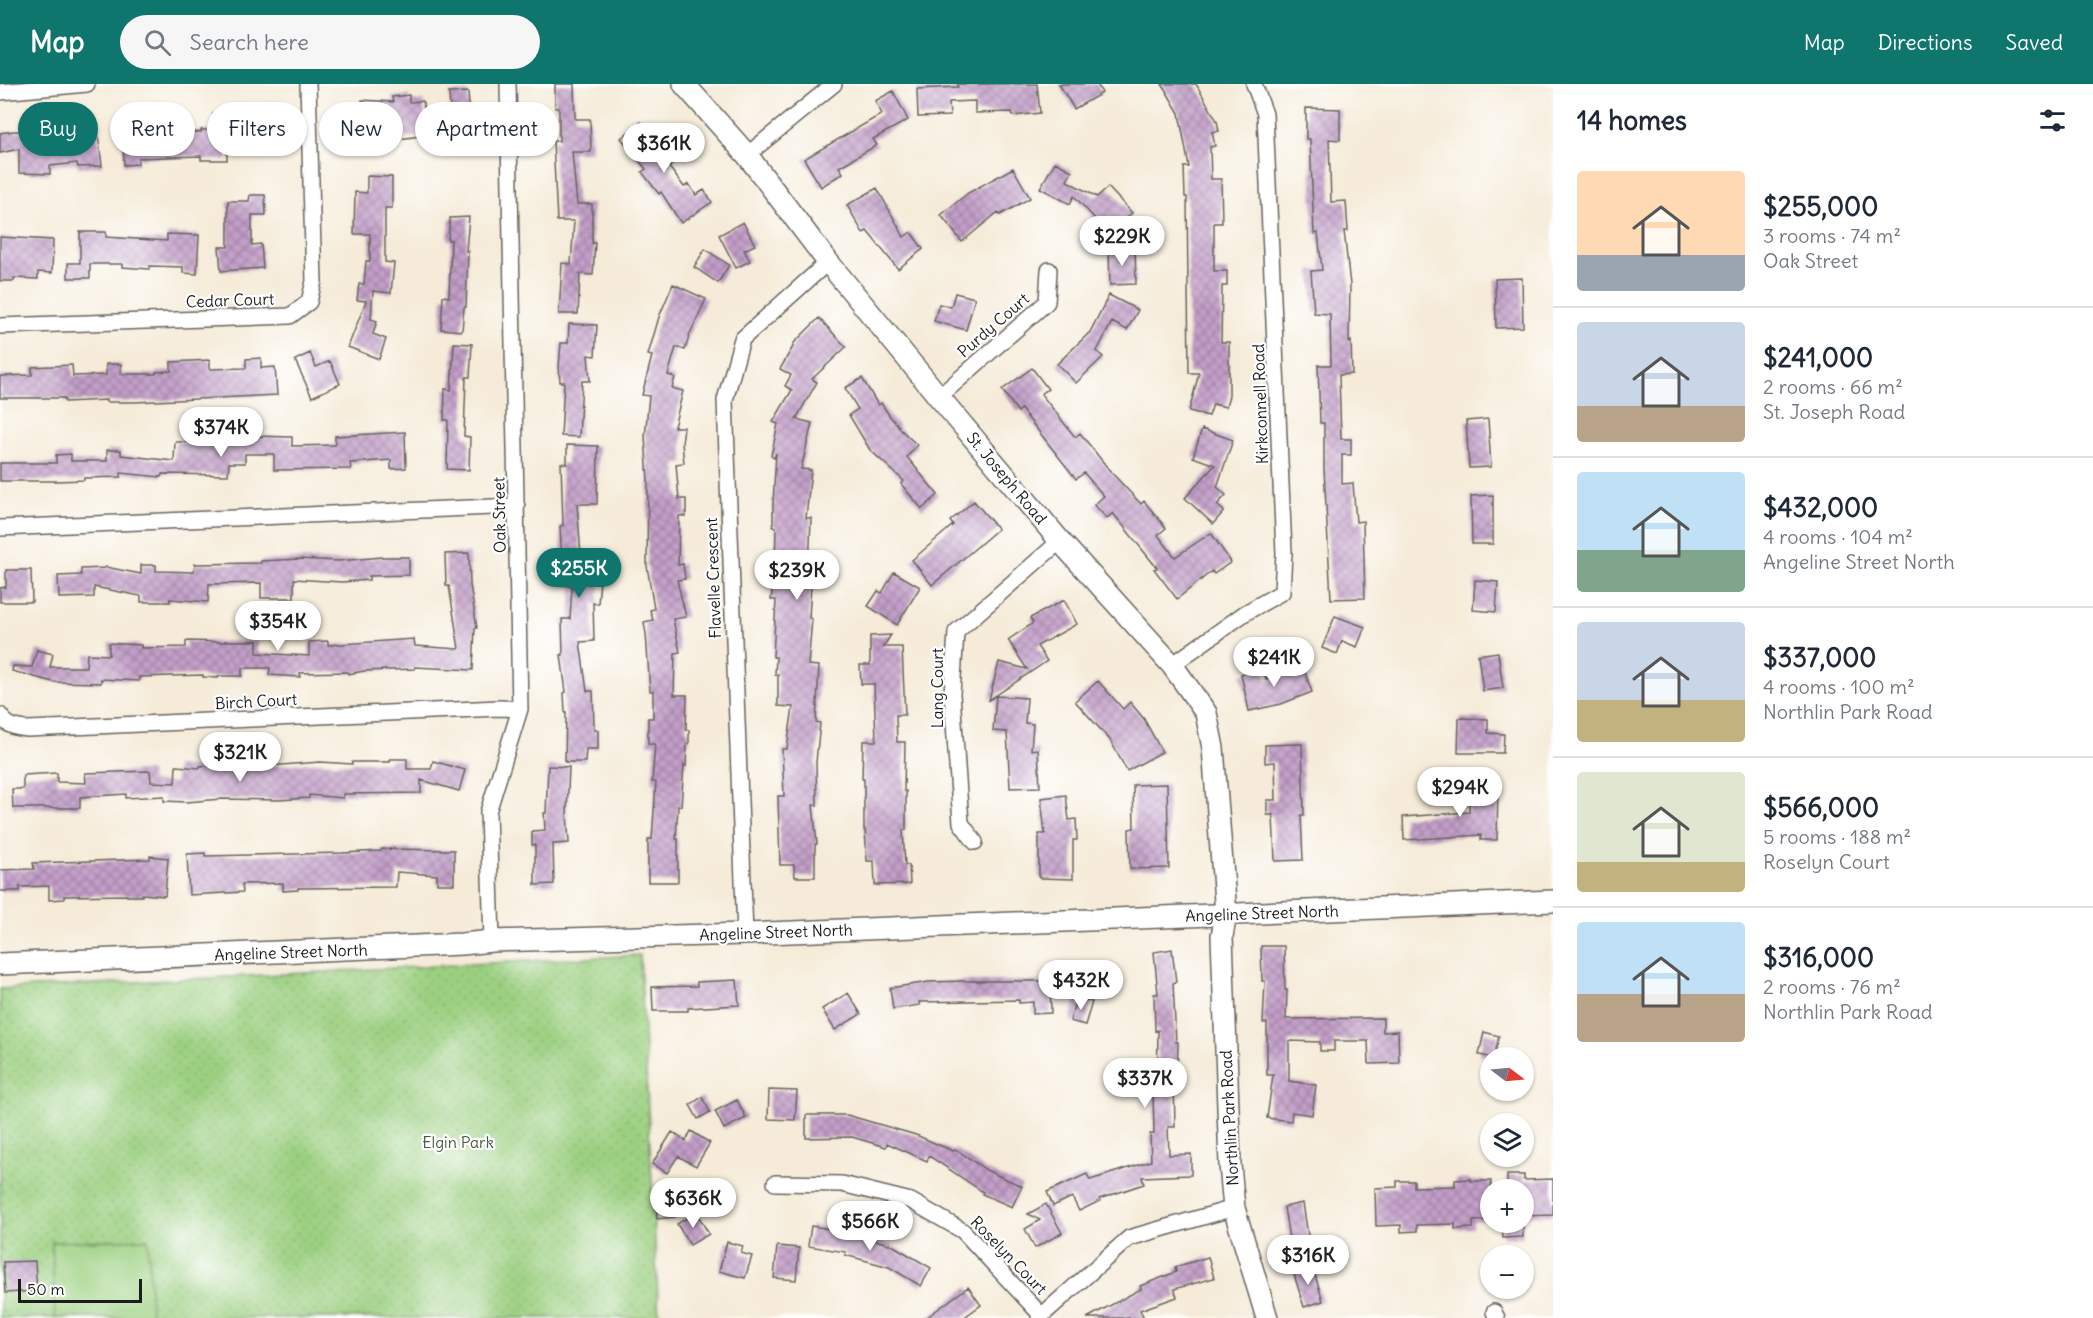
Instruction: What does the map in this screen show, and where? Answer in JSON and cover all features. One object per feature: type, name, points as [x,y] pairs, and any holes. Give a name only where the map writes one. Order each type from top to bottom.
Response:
[{"type":"main road","name":"St. Joseph Road","points":[[684,84],[747,155],[828,262],[939,397],[1060,541],[1172,665],[1206,713],[1213,748],[1226,914]]},
{"type":"main road","name":"Angeline Street North","points":[[0,964],[451,945],[492,941],[745,934],[1553,901]]},
{"type":"main road","name":"Northlin Park Road","points":[[1226,914],[1222,936],[1230,1165],[1234,1209],[1267,1318]]},
{"type":"street","points":[[0,92],[87,84]]},
{"type":"street","name":"Cedar Court","points":[[0,326],[290,316],[309,302],[314,281],[308,84]]},
{"type":"street","name":"Oak Street","points":[[492,941],[488,812],[520,709],[508,84]]},
{"type":"street","points":[[747,155],[834,84]]},
{"type":"street","name":"Kirkconnell Road","points":[[1172,665],[1245,613],[1282,592],[1284,554],[1265,114],[1254,84]]},
{"type":"street","name":"Flavelle Crescent","points":[[745,934],[725,400],[742,339],[828,262]]},
{"type":"street","name":"Purdy Court","points":[[939,397],[1047,302],[1049,270]]},
{"type":"street","points":[[0,528],[517,506]]},
{"type":"street","name":"Lang Court","points":[[975,842],[961,823],[952,694],[956,632],[1060,541]]},
{"type":"street","name":"Birch Court","points":[[0,715],[4,721],[15,728],[28,729],[499,708],[520,709]]},
{"type":"street","name":"Roselyn Court","points":[[775,1183],[842,1184],[911,1201],[963,1231],[1041,1317]]},
{"type":"street","points":[[1041,1317],[1129,1238],[1234,1209]]},
{"type":"green space","name":"Elgin Park","points":[[640,955],[659,1318],[0,1318],[0,989]]},
{"type":"green space","points":[[148,1239],[151,1318],[55,1318],[52,1242]]},
{"type":"building","points":[[555,84],[574,84],[575,119],[590,119],[591,152],[572,152],[577,204],[592,204],[592,243],[595,243],[593,275],[580,274],[578,314],[559,314],[562,263],[571,264],[574,221],[557,221],[554,156],[559,156],[559,102],[555,102]]},
{"type":"building","points":[[958,84],[1037,84],[1040,113],[1013,116],[1012,112],[975,113],[975,101],[949,102],[950,116],[918,117],[917,89],[958,87]]},
{"type":"building","points":[[1059,84],[1097,84],[1102,93],[1074,109]]},
{"type":"building","points":[[1162,84],[1196,84],[1217,121],[1219,131],[1212,132],[1215,146],[1210,147],[1211,179],[1221,179],[1222,223],[1214,223],[1214,271],[1227,271],[1227,286],[1222,286],[1221,342],[1229,342],[1229,396],[1226,407],[1213,404],[1209,416],[1189,411],[1199,373],[1189,373],[1187,197],[1185,197],[1184,167],[1189,167],[1179,113]]},
{"type":"building","points":[[893,91],[908,120],[873,139],[877,145],[839,167],[843,173],[821,187],[804,159],[882,114],[875,101]]},
{"type":"building","points":[[468,92],[469,102],[450,102],[449,93]]},
{"type":"building","points":[[409,95],[409,102],[423,101],[415,102],[415,137],[403,138],[403,102],[393,102],[392,97]]},
{"type":"building","points":[[362,100],[393,102],[362,102]]},
{"type":"building","points":[[1306,108],[1340,109],[1340,140],[1329,139],[1331,202],[1346,201],[1348,231],[1344,231],[1350,285],[1349,342],[1351,341],[1352,374],[1339,375],[1341,439],[1351,439],[1351,455],[1342,455],[1342,484],[1353,483],[1356,522],[1363,521],[1365,598],[1331,599],[1324,423],[1320,423],[1318,365],[1331,365],[1330,314],[1314,313],[1311,271],[1322,270],[1318,233],[1314,234],[1310,139],[1306,139]]},
{"type":"building","points":[[641,122],[673,163],[669,167],[684,187],[689,184],[696,195],[704,190],[712,202],[681,223],[661,192],[659,194],[642,172],[646,169],[621,138]]},
{"type":"building","points":[[201,130],[207,130],[207,156],[227,156],[227,160],[201,160],[201,156],[138,158],[138,164],[124,165],[124,156],[195,156],[195,132],[201,132]]},
{"type":"building","points":[[18,131],[18,149],[0,153],[0,133]]},
{"type":"building","points":[[98,133],[102,166],[78,167],[77,163],[50,166],[50,174],[19,173],[19,156],[98,156]]},
{"type":"building","points":[[1055,162],[1072,171],[1067,181],[1097,197],[1108,187],[1132,213],[1109,234],[1074,196],[1070,204],[1040,188]]},
{"type":"building","points":[[1013,168],[1030,198],[1000,215],[998,212],[962,242],[941,215],[968,193]]},
{"type":"building","points":[[367,176],[392,177],[392,208],[385,208],[385,262],[394,263],[391,293],[373,291],[371,319],[377,321],[373,334],[386,339],[379,359],[348,347],[366,301],[357,300],[359,284],[364,284],[366,261],[370,261],[370,234],[354,234],[355,192],[367,193]]},
{"type":"building","points":[[877,188],[904,237],[911,232],[923,249],[898,269],[867,231],[863,233],[847,205]]},
{"type":"building","points":[[250,195],[265,195],[266,215],[252,215],[252,245],[261,244],[263,268],[221,271],[219,247],[228,247],[228,201],[249,201]]},
{"type":"building","points":[[469,217],[466,251],[468,251],[466,307],[464,307],[462,331],[441,329],[443,296],[449,297],[450,218]]},
{"type":"building","points":[[743,222],[755,245],[744,250],[750,261],[736,268],[719,235]]},
{"type":"building","points":[[80,232],[106,232],[106,237],[167,241],[167,234],[199,235],[197,274],[183,273],[183,267],[150,266],[149,269],[122,267],[122,264],[90,264],[90,278],[68,278],[68,263],[80,263]]},
{"type":"building","points":[[0,237],[53,240],[52,273],[38,272],[38,279],[14,278],[14,281],[0,281]]},
{"type":"building","points":[[1135,248],[1136,284],[1110,285],[1109,249]]},
{"type":"building","points":[[705,249],[729,265],[718,283],[694,267]]},
{"type":"building","points":[[1522,278],[1523,327],[1496,328],[1495,279]]},
{"type":"building","points":[[673,284],[706,299],[685,350],[676,347],[668,375],[675,377],[672,388],[683,391],[674,427],[684,427],[682,443],[684,463],[676,464],[679,499],[686,499],[686,516],[679,516],[678,565],[683,564],[685,579],[677,580],[686,617],[673,619],[680,652],[675,653],[674,695],[687,695],[686,730],[689,730],[689,744],[687,744],[686,766],[684,765],[681,806],[678,806],[676,839],[678,839],[678,882],[648,882],[648,839],[652,839],[656,782],[652,782],[655,744],[648,744],[648,718],[653,718],[653,691],[650,691],[644,622],[653,620],[650,610],[654,609],[647,566],[648,480],[645,437],[649,396],[642,395],[652,356],[648,355],[659,317]]},
{"type":"building","points":[[955,293],[975,298],[966,330],[934,321],[939,304],[951,307]]},
{"type":"building","points":[[1109,295],[1138,310],[1127,330],[1112,322],[1097,351],[1103,357],[1076,383],[1057,364],[1090,332]]},
{"type":"building","points":[[819,318],[846,347],[812,379],[817,382],[796,419],[812,423],[801,469],[811,470],[806,518],[811,518],[809,570],[812,570],[809,618],[812,619],[808,665],[819,666],[816,722],[820,723],[816,762],[817,805],[813,805],[817,844],[815,844],[815,877],[795,877],[794,865],[780,865],[778,796],[784,796],[782,749],[787,749],[793,707],[778,706],[778,675],[775,675],[776,657],[773,657],[776,600],[771,600],[775,567],[776,527],[773,527],[773,503],[776,453],[774,458],[771,456],[778,424],[773,422],[792,390],[785,386],[791,375],[780,369],[793,344]]},
{"type":"building","points":[[569,324],[597,325],[595,356],[588,355],[590,381],[582,381],[579,437],[561,436],[564,382],[560,382],[559,367],[561,343],[568,343]]},
{"type":"building","points":[[454,343],[472,344],[470,377],[466,377],[464,436],[470,437],[469,470],[447,469],[448,420],[444,420],[445,389],[451,390]]},
{"type":"building","points":[[310,353],[316,367],[330,361],[340,384],[312,397],[295,360]]},
{"type":"building","points":[[261,358],[261,368],[275,367],[277,395],[135,402],[106,402],[106,400],[65,402],[64,398],[0,398],[0,376],[32,375],[32,367],[72,365],[73,376],[106,375],[106,364],[121,364],[121,374],[156,374],[156,372],[171,371],[171,362],[210,360],[210,369],[246,368],[246,359]]},
{"type":"building","points":[[1032,368],[1048,389],[1041,394],[1075,437],[1080,433],[1111,472],[1141,504],[1144,501],[1166,528],[1158,535],[1175,557],[1211,533],[1231,562],[1214,574],[1212,571],[1177,599],[1154,569],[1157,568],[1113,513],[1107,518],[1094,505],[1104,496],[1084,473],[1076,479],[1021,409],[1018,412],[1002,390]]},
{"type":"building","points":[[862,378],[878,405],[881,403],[898,427],[917,445],[907,457],[938,495],[922,509],[901,484],[904,481],[870,450],[849,415],[858,409],[845,388]]},
{"type":"building","points":[[1488,419],[1491,467],[1469,468],[1466,421]]},
{"type":"building","points":[[1202,429],[1233,440],[1217,487],[1226,495],[1217,505],[1224,511],[1213,524],[1185,498],[1215,465],[1193,457]]},
{"type":"building","points":[[405,432],[406,468],[391,469],[391,460],[350,463],[351,469],[274,470],[274,454],[245,454],[245,463],[229,463],[228,475],[162,474],[161,477],[121,473],[121,477],[84,478],[84,480],[0,481],[0,463],[56,463],[56,455],[71,454],[71,461],[107,461],[107,450],[121,450],[121,455],[174,461],[175,442],[213,442],[213,438],[255,440],[255,436],[292,437],[292,446],[335,445],[335,436]]},
{"type":"building","points":[[567,445],[598,446],[597,504],[577,504],[581,555],[602,556],[598,604],[593,603],[594,641],[580,642],[587,691],[593,691],[594,730],[598,730],[598,749],[586,749],[585,762],[565,762],[564,693],[566,692],[561,655],[563,655],[562,619],[570,619],[572,586],[561,585],[560,526],[563,525],[561,463],[567,464]]},
{"type":"building","points":[[1493,495],[1493,544],[1472,544],[1471,496]]},
{"type":"building","points":[[974,501],[998,529],[932,585],[912,560],[953,525],[950,521]]},
{"type":"building","points":[[469,553],[470,585],[477,628],[475,628],[473,670],[415,667],[415,669],[364,671],[348,674],[348,672],[300,673],[300,677],[269,675],[270,668],[242,668],[242,676],[139,677],[139,681],[101,679],[101,683],[53,682],[12,671],[13,666],[32,667],[37,650],[53,654],[50,667],[86,667],[87,654],[109,655],[109,643],[141,645],[141,648],[186,647],[186,641],[257,641],[257,653],[309,656],[309,642],[328,641],[328,645],[414,639],[415,646],[459,649],[449,586],[446,586],[445,554]]},
{"type":"building","points":[[409,557],[409,575],[369,576],[369,580],[342,582],[294,579],[294,598],[261,598],[261,583],[209,584],[208,602],[170,599],[170,602],[141,602],[141,596],[94,587],[94,597],[59,598],[58,576],[81,575],[81,569],[106,567],[141,574],[141,565],[156,565],[156,571],[194,572],[195,564],[261,563],[261,561],[300,559],[338,561]]},
{"type":"building","points":[[6,570],[31,570],[32,602],[0,602],[0,588],[6,587]]},
{"type":"building","points":[[894,572],[920,587],[897,625],[868,606],[878,591],[882,593]]},
{"type":"building","points":[[1475,580],[1498,582],[1496,612],[1473,610]]},
{"type":"building","points":[[1064,600],[1077,624],[1037,646],[1047,661],[989,700],[999,662],[1027,669],[1008,640],[1033,623],[1030,618]]},
{"type":"building","points":[[1335,616],[1365,627],[1357,647],[1342,641],[1337,654],[1322,648]]},
{"type":"building","points":[[891,635],[883,647],[902,647],[905,715],[896,715],[897,742],[905,742],[906,830],[903,830],[905,865],[909,865],[910,884],[875,885],[874,861],[867,861],[864,830],[864,779],[862,779],[863,741],[876,741],[874,684],[861,684],[860,665],[870,665],[870,636]]},
{"type":"building","points":[[1498,652],[1503,688],[1483,691],[1478,655]]},
{"type":"building","points":[[1303,667],[1312,692],[1281,704],[1249,711],[1241,674],[1264,669],[1266,680]]},
{"type":"building","points":[[1098,681],[1123,709],[1130,702],[1144,719],[1162,752],[1127,771],[1110,740],[1075,701]]},
{"type":"building","points":[[996,696],[1027,698],[1025,723],[1033,724],[1031,750],[1038,749],[1040,787],[1010,788],[1007,732],[993,731]]},
{"type":"building","points":[[1459,718],[1488,719],[1488,733],[1504,734],[1503,753],[1458,753]]},
{"type":"building","points":[[1302,744],[1303,860],[1275,861],[1273,815],[1267,815],[1267,800],[1276,800],[1275,762],[1265,763],[1265,745]]},
{"type":"building","points":[[390,759],[407,759],[407,769],[431,769],[433,761],[465,770],[459,791],[421,780],[421,793],[343,794],[343,798],[309,795],[309,798],[279,800],[221,799],[187,802],[164,801],[164,796],[126,798],[126,794],[80,797],[80,808],[13,808],[12,789],[23,789],[23,775],[57,773],[57,782],[86,783],[85,773],[150,771],[151,782],[175,783],[176,766],[200,768],[200,766],[256,764],[256,767],[320,762],[352,764],[352,762],[390,762]]},
{"type":"building","points":[[548,766],[569,767],[567,814],[569,843],[553,844],[554,884],[535,885],[535,845],[532,845],[532,831],[545,830]]},
{"type":"building","points":[[1469,782],[1498,783],[1497,840],[1481,840],[1481,835],[1404,840],[1403,817],[1469,812]]},
{"type":"building","points":[[1167,784],[1169,868],[1130,869],[1129,829],[1134,828],[1133,785]]},
{"type":"building","points":[[1066,795],[1069,820],[1076,819],[1077,840],[1073,840],[1073,879],[1039,878],[1039,834],[1045,834],[1041,798]]},
{"type":"building","points":[[382,849],[454,850],[454,884],[437,884],[437,875],[397,872],[396,887],[298,888],[298,890],[283,891],[283,883],[242,884],[243,892],[189,895],[187,854],[205,853],[205,856],[342,853],[381,851]]},
{"type":"building","points":[[150,856],[168,858],[165,896],[142,894],[142,896],[64,896],[64,899],[49,900],[49,886],[20,887],[20,891],[0,891],[0,870],[34,869],[33,863],[150,859]]},
{"type":"building","points":[[1261,946],[1284,946],[1286,1019],[1383,1018],[1383,1032],[1398,1031],[1399,1063],[1369,1064],[1368,1041],[1334,1041],[1334,1051],[1320,1051],[1320,1042],[1289,1041],[1289,1081],[1316,1085],[1312,1115],[1292,1112],[1291,1121],[1267,1118],[1273,1075],[1267,1075],[1267,1023],[1263,1023],[1265,981],[1262,981]]},
{"type":"building","points":[[1172,949],[1176,982],[1173,983],[1176,1042],[1178,1042],[1177,1079],[1174,1079],[1175,1127],[1168,1127],[1169,1155],[1191,1154],[1191,1175],[1142,1177],[1144,1184],[1099,1199],[1100,1201],[1079,1211],[1072,1197],[1053,1206],[1047,1192],[1087,1174],[1090,1180],[1151,1161],[1150,1134],[1154,1134],[1153,1089],[1157,1089],[1158,1030],[1155,1031],[1154,994],[1158,994],[1154,952]]},
{"type":"building","points":[[737,980],[739,1005],[688,1008],[688,1011],[653,1011],[652,987],[697,986],[697,982]]},
{"type":"building","points":[[1050,981],[1051,1013],[1033,1014],[1033,1002],[1019,1003],[1019,1000],[919,1002],[920,1005],[893,1009],[890,988],[929,982]]},
{"type":"building","points":[[848,993],[861,1014],[835,1030],[822,1009]]},
{"type":"building","points":[[1076,998],[1092,1002],[1085,1025],[1070,1021]]},
{"type":"building","points":[[1484,1032],[1499,1036],[1496,1047],[1481,1047]]},
{"type":"building","points":[[769,1090],[797,1091],[795,1120],[768,1119]]},
{"type":"building","points":[[702,1097],[710,1112],[698,1119],[690,1105]]},
{"type":"building","points":[[737,1100],[746,1118],[724,1129],[715,1111]]},
{"type":"building","points":[[806,1115],[847,1115],[916,1135],[953,1151],[955,1149],[988,1171],[1022,1186],[1012,1207],[982,1194],[983,1192],[929,1156],[927,1161],[887,1143],[886,1147],[852,1137],[806,1138]]},
{"type":"building","points":[[691,1131],[710,1143],[696,1166],[678,1156],[667,1173],[652,1164],[672,1132],[686,1141]]},
{"type":"building","points":[[1507,1175],[1524,1175],[1524,1179],[1507,1179]]},
{"type":"building","points":[[1553,1179],[1553,1215],[1534,1216],[1534,1180]]},
{"type":"building","points":[[1455,1180],[1480,1181],[1480,1221],[1473,1221],[1473,1228],[1455,1229],[1455,1224],[1417,1225],[1417,1231],[1401,1232],[1401,1225],[1376,1226],[1375,1188],[1397,1187],[1397,1181],[1414,1181],[1414,1187],[1455,1186]]},
{"type":"building","points":[[673,1198],[675,1217],[657,1219],[656,1200]]},
{"type":"building","points":[[1303,1203],[1309,1242],[1290,1245],[1284,1207]]},
{"type":"building","points":[[1046,1204],[1062,1233],[1035,1248],[1025,1229],[1040,1220],[1028,1214]]},
{"type":"building","points":[[696,1212],[709,1234],[690,1245],[677,1224]]},
{"type":"building","points":[[811,1226],[844,1231],[892,1245],[931,1268],[921,1286],[889,1267],[845,1255],[846,1252],[808,1246]]},
{"type":"building","points":[[1503,1233],[1523,1233],[1523,1237],[1503,1238]]},
{"type":"building","points":[[727,1242],[743,1246],[741,1253],[752,1256],[745,1278],[719,1271]]},
{"type":"building","points":[[777,1246],[799,1248],[796,1280],[774,1278]]},
{"type":"building","points":[[1208,1257],[1214,1278],[1174,1289],[1177,1297],[1140,1310],[1144,1318],[1087,1318],[1141,1289],[1140,1286],[1176,1272],[1175,1267]]},
{"type":"building","points":[[35,1261],[37,1291],[5,1293],[3,1262]]},
{"type":"building","points":[[1312,1265],[1323,1301],[1304,1307],[1293,1271]]},
{"type":"building","points":[[968,1287],[981,1305],[963,1318],[926,1318]]}]
